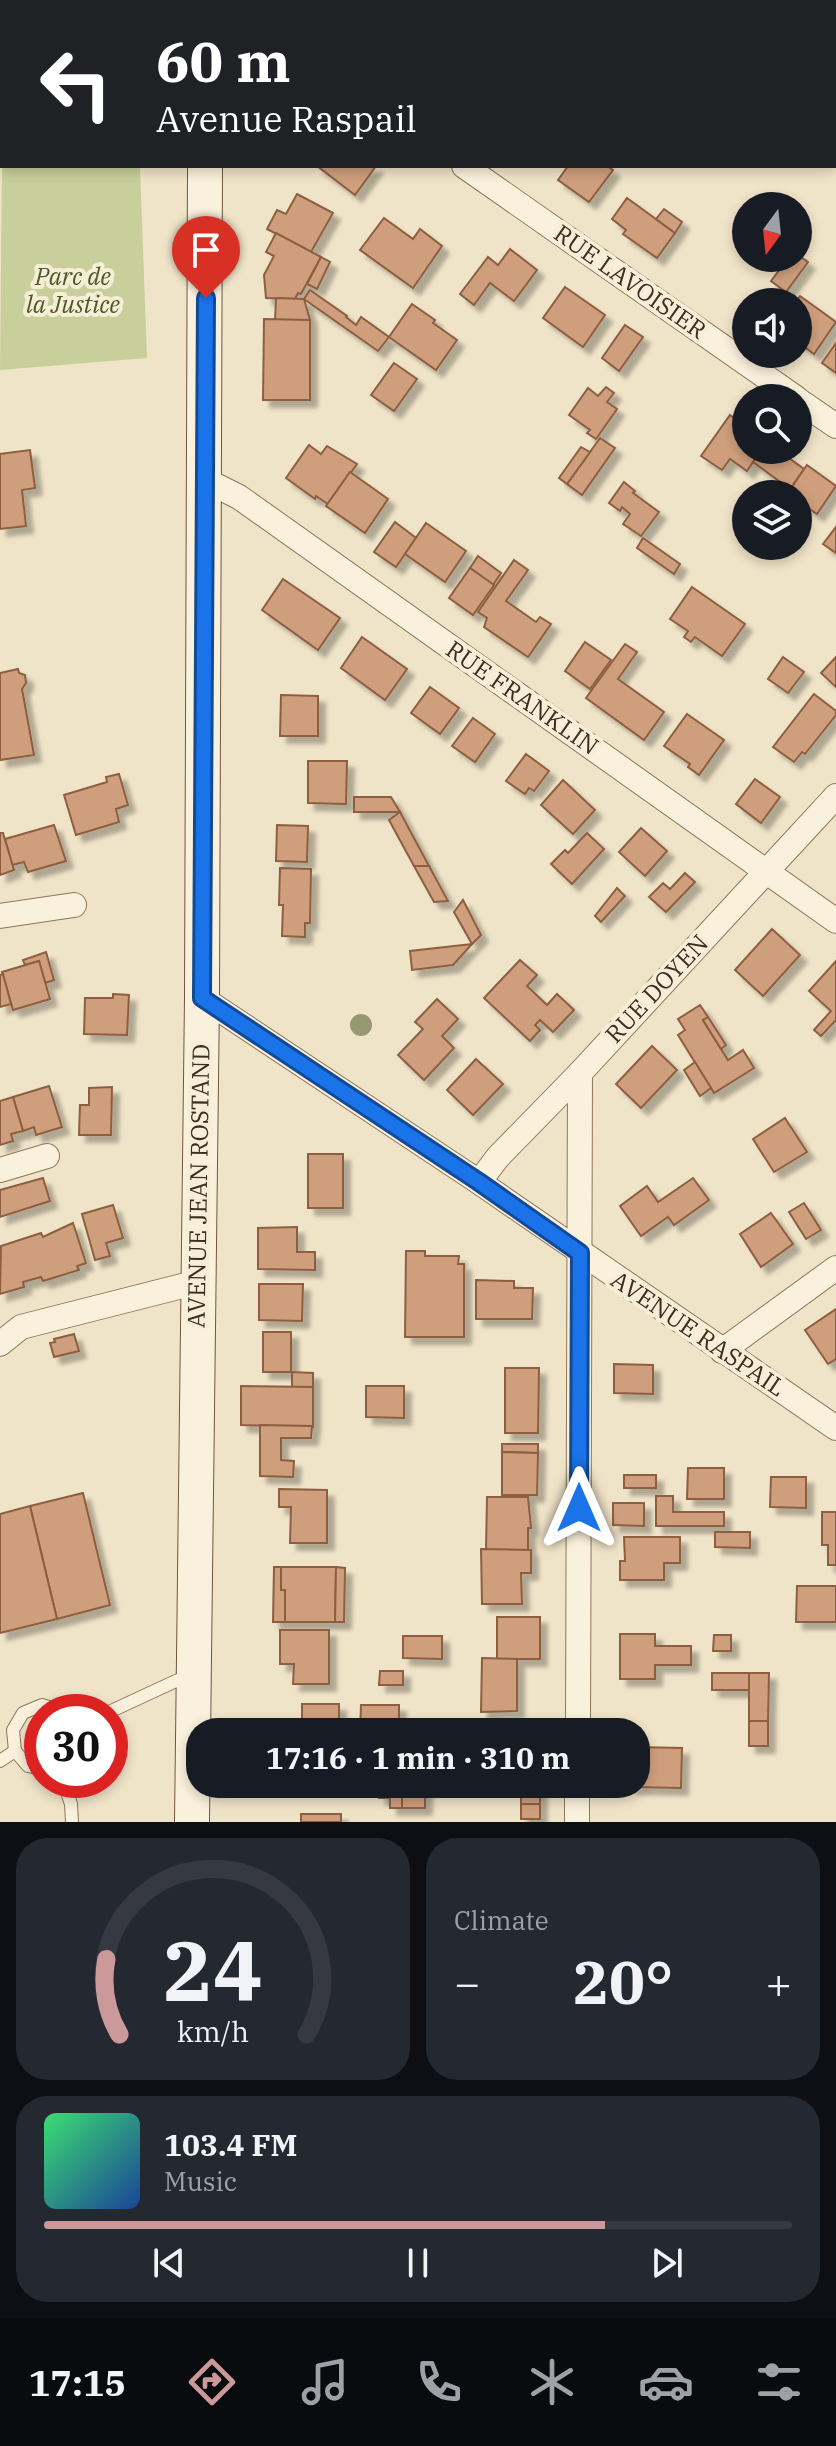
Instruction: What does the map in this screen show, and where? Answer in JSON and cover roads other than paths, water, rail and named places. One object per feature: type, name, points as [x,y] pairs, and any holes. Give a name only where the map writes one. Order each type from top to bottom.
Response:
[{"type":"street","name":"AVENUE JEAN ROSTAND","points":[[192,1822],[202,998],[205,168]]},
{"type":"street","name":"RUE LAVOISIER","points":[[467,168],[776,384]]},
{"type":"street","name":"RUE LAVOISIER","points":[[812,409],[836,426]]},
{"type":"street","name":"RUE FRANKLIN","points":[[205,480],[239,497],[836,921]]},
{"type":"street","name":"RUE DOYEN","points":[[479,1182],[498,1157],[580,1073],[836,796]]},
{"type":"street","points":[[0,916],[74,905]]},
{"type":"street","name":"AVENUE RASPAIL","points":[[202,998],[479,1182],[836,1428]]},
{"type":"street","points":[[578,1718],[580,1073]]},
{"type":"street","points":[[0,1170],[47,1156]]},
{"type":"street","points":[[722,1351],[836,1268]]},
{"type":"street","points":[[0,1344],[21,1327],[198,1282]]},
{"type":"street","points":[[577,1798],[577,1822]]},
{"type":"lane","points":[[128,1703],[178,1680],[194,1677]]},
{"type":"lane","points":[[24,1713],[13,1730],[15,1751],[24,1761]]},
{"type":"lane","points":[[0,1761],[15,1751]]},
{"type":"lane","points":[[69,1798],[79,1822]]},
{"type":"lane","points":[[71,1804],[72,1822]]},
{"type":"park label","name":"Parc de la Justice","points":[[73,291]]}]
